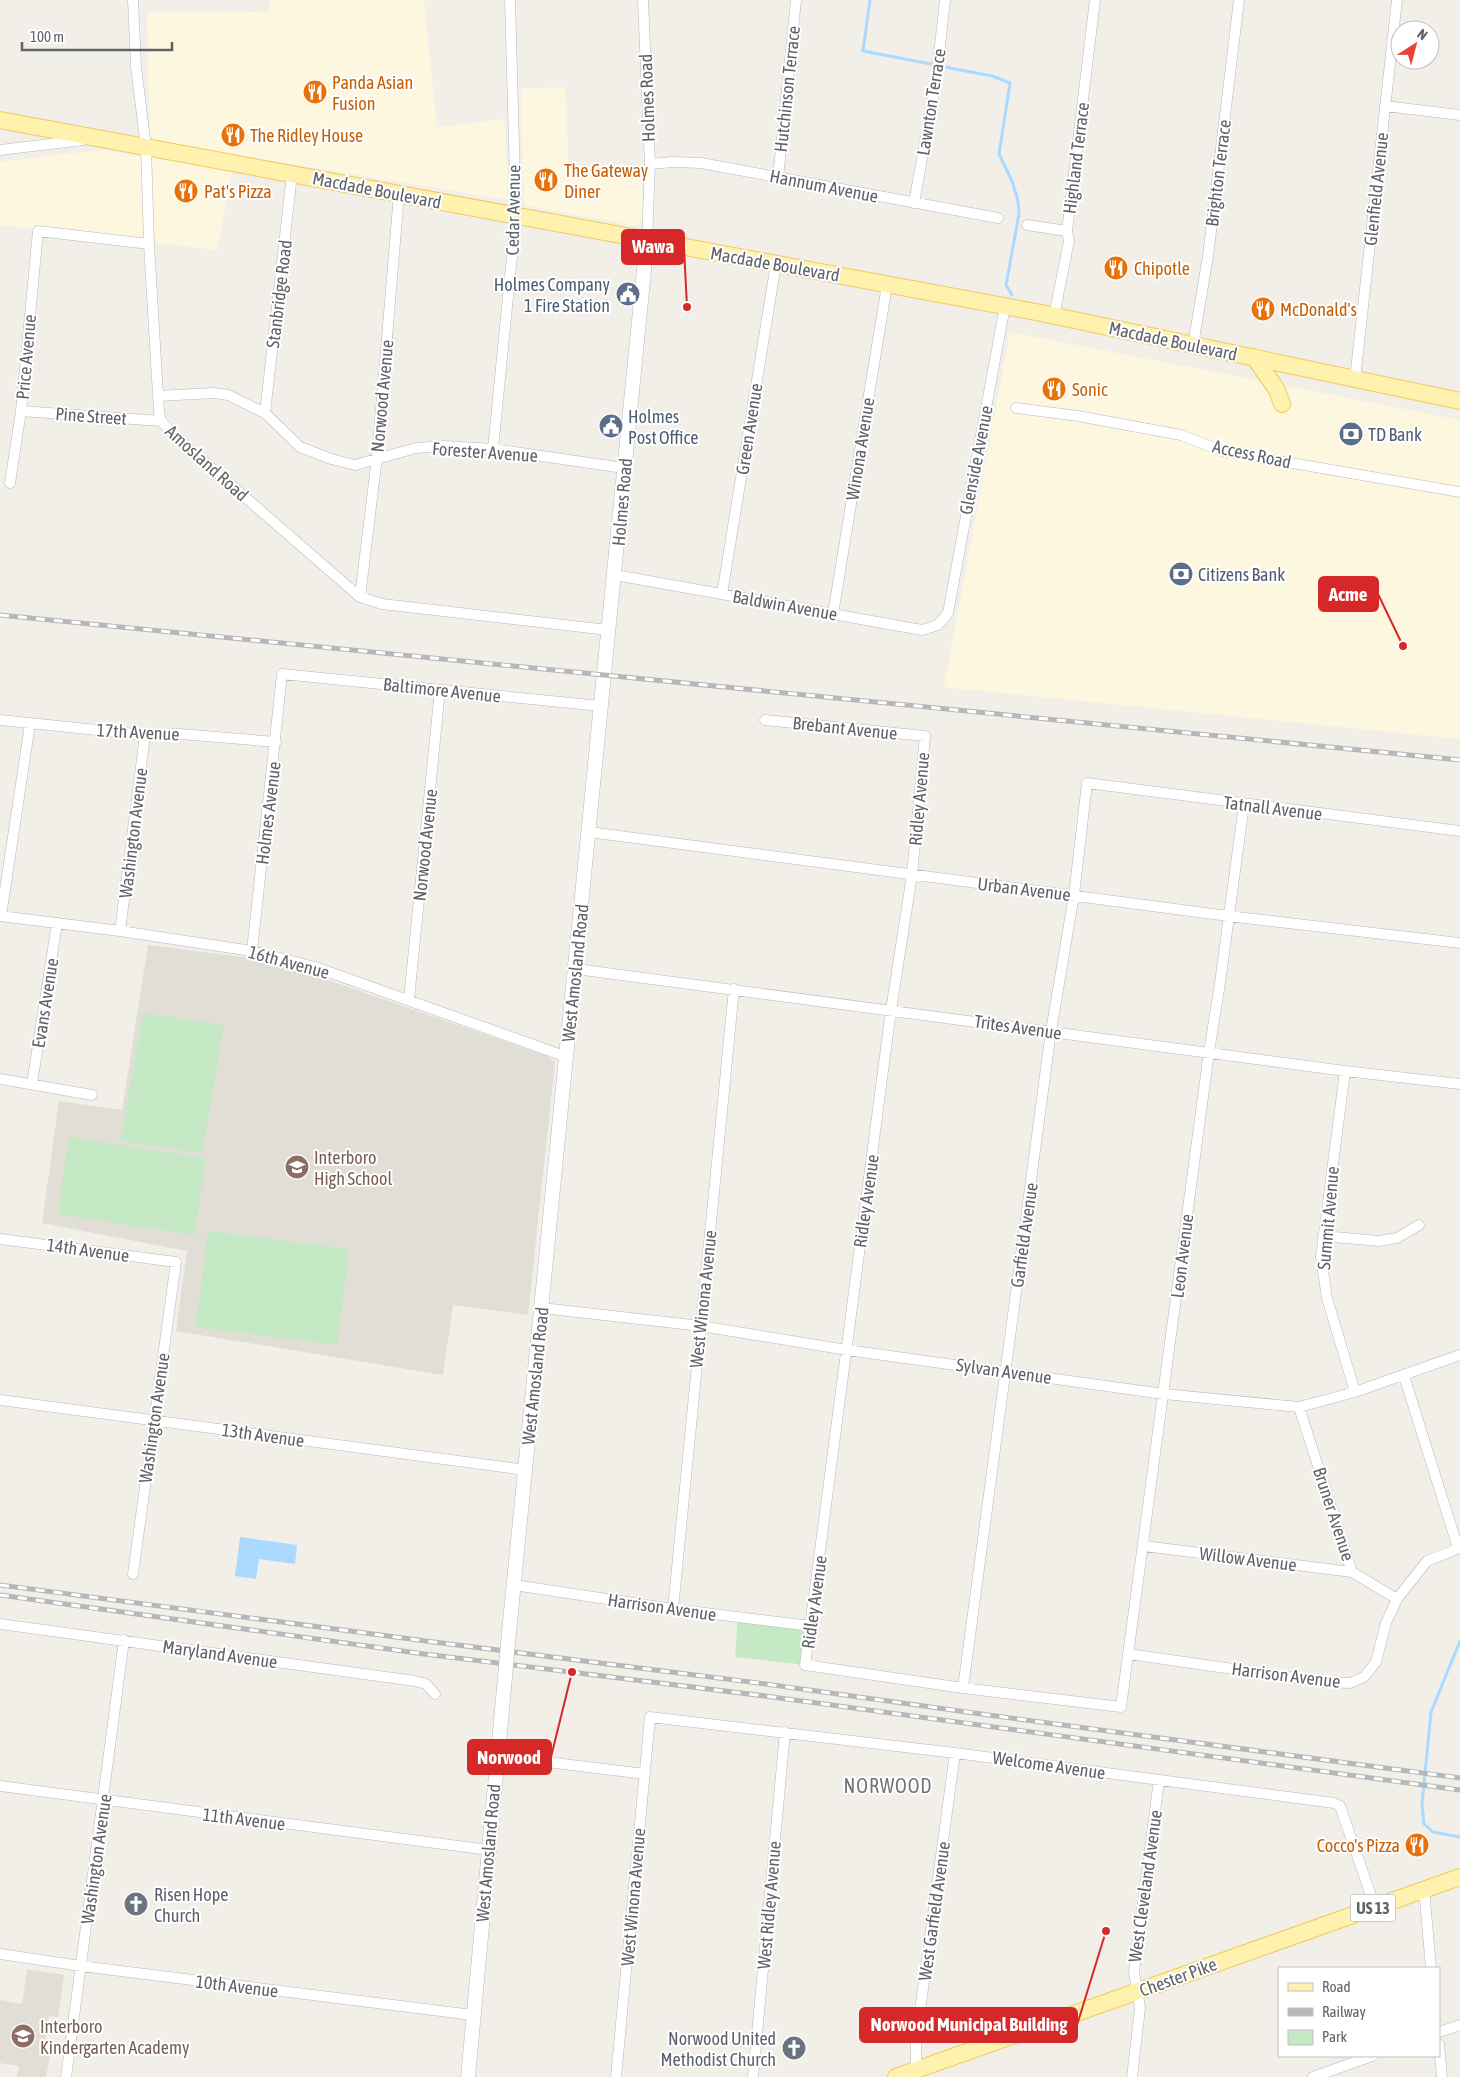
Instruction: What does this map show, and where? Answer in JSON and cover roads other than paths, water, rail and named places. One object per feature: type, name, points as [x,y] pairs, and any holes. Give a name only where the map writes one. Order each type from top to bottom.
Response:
[{"type":"main road","name":"Macdade Boulevard","points":[[0,120],[1005,306],[1460,401]]},
{"type":"main road","points":[[1254,357],[1277,390],[1282,404]]},
{"type":"main road","name":"Chester Pike","points":[[896,2077],[1460,1877]]},
{"type":"street","name":"Amosland Road","points":[[133,0],[136,67],[146,147],[149,244],[161,421],[177,438],[360,597],[382,604],[608,630]]},
{"type":"street","name":"Cedar Avenue","points":[[493,450],[516,216],[510,0]]},
{"type":"street","name":"Holmes Road","points":[[605,674],[648,240],[650,164],[643,0]]},
{"type":"street","name":"Hutchinson Terrace","points":[[778,178],[796,0]]},
{"type":"street","name":"Lawnton Terrace","points":[[914,203],[936,82],[945,0]]},
{"type":"street","name":"Highland Terrace","points":[[1054,316],[1069,241],[1067,231],[1095,0]]},
{"type":"street","name":"Brighton Terrace","points":[[1194,345],[1239,0]]},
{"type":"street","name":"Glenfield Avenue","points":[[1355,379],[1396,0]]},
{"type":"street","points":[[1385,106],[1460,115]]},
{"type":"street","points":[[0,150],[97,138]]},
{"type":"street","name":"Hannum Avenue","points":[[650,164],[674,162],[701,163],[998,218]]},
{"type":"street","name":"Stanbridge Road","points":[[265,413],[292,174]]},
{"type":"street","name":"Norwood Avenue","points":[[360,597],[377,457],[399,194]]},
{"type":"street","points":[[1027,225],[1067,231]]},
{"type":"street","name":"Price Avenue","points":[[10,483],[21,411],[38,231],[149,244]]},
{"type":"street","name":"Green Avenue","points":[[722,594],[776,264]]},
{"type":"street","name":"Winona Avenue","points":[[833,614],[887,285]]},
{"type":"street","name":"Glenside Avenue","points":[[948,613],[1005,306]]},
{"type":"street","name":"Forester Avenue","points":[[158,396],[214,393],[228,395],[265,413],[300,446],[331,459],[355,465],[377,457],[416,448],[444,446],[493,450],[624,468]]},
{"type":"street","name":"Access Road","points":[[1016,408],[1078,416],[1181,435],[1222,451],[1460,492]]},
{"type":"street","name":"Pine Street","points":[[21,411],[161,421]]},
{"type":"street","name":"Baldwin Avenue","points":[[616,575],[922,630],[938,626],[948,613]]},
{"type":"street","name":"Baltimore Avenue","points":[[282,674],[602,706]]},
{"type":"street","name":"Holmes Avenue","points":[[252,951],[282,674]]},
{"type":"street","name":"West Amosland Road","points":[[468,2077],[488,1850],[605,674]]},
{"type":"street","name":"Norwood Avenue","points":[[409,999],[440,690]]},
{"type":"street","name":"17th Avenue","points":[[0,720],[145,735],[181,734],[276,742]]},
{"type":"street","name":"Brebant Avenue","points":[[765,720],[925,736]]},
{"type":"street","points":[[1,916],[30,724]]},
{"type":"street","name":"Washington Avenue","points":[[120,931],[145,735]]},
{"type":"street","name":"Ridley Avenue","points":[[925,736],[912,875],[892,1010],[805,1665],[962,1688]]},
{"type":"street","name":"Tatnall Avenue","points":[[1087,783],[1460,831]]},
{"type":"street","name":"Garfield Avenue","points":[[962,1688],[1051,1031],[1074,894],[1087,783]]},
{"type":"street","name":"Leon Avenue","points":[[962,1688],[1121,1707],[1144,1546],[1208,1052],[1220,983],[1244,804]]},
{"type":"street","name":"Urban Avenue","points":[[589,832],[912,875],[1074,894],[1228,916],[1460,943]]},
{"type":"street","name":"16th Avenue","points":[[1,916],[120,931],[252,951],[314,967],[409,999],[567,1057]]},
{"type":"street","name":"Evans Avenue","points":[[32,1084],[57,923]]},
{"type":"street","name":"Trites Avenue","points":[[576,969],[1345,1071],[1460,1084]]},
{"type":"street","name":"West Winona Avenue","points":[[673,1609],[734,990]]},
{"type":"street","name":"Summit Avenue","points":[[1345,1071],[1321,1257],[1327,1298],[1355,1392]]},
{"type":"street","points":[[0,1079],[92,1095]]},
{"type":"street","points":[[1323,1236],[1379,1241],[1398,1238],[1419,1226]]},
{"type":"street","name":"14th Avenue","points":[[0,1238],[176,1262]]},
{"type":"street","name":"Washington Avenue","points":[[133,1574],[176,1262]]},
{"type":"street","name":"Sylvan Avenue","points":[[542,1308],[700,1326],[847,1350],[1164,1394],[1299,1407],[1355,1392],[1460,1355]]},
{"type":"street","points":[[1404,1376],[1459,1548]]},
{"type":"street","name":"13th Avenue","points":[[0,1400],[526,1470]]},
{"type":"street","name":"Bruner Avenue","points":[[1299,1407],[1352,1572],[1397,1599]]},
{"type":"street","name":"Willow Avenue","points":[[1144,1546],[1352,1572]]},
{"type":"street","name":"Harrison Avenue","points":[[1128,1654],[1323,1682],[1350,1682],[1364,1677],[1376,1662],[1386,1623],[1397,1599],[1427,1561],[1459,1548]]},
{"type":"street","name":"Harrison Avenue","points":[[514,1585],[673,1609],[811,1626]]},
{"type":"street","name":"Maryland Avenue","points":[[0,1624],[414,1681],[426,1684],[435,1694]]},
{"type":"street","name":"Washington Avenue","points":[[66,2077],[124,1640]]},
{"type":"street","name":"West Winona Avenue","points":[[616,2077],[650,1718]]},
{"type":"street","name":"Welcome Avenue","points":[[650,1718],[955,1753],[1334,1803],[1340,1806],[1375,1907]]},
{"type":"street","name":"West Ridley Avenue","points":[[753,2077],[785,1732]]},
{"type":"street","name":"West Garfield Avenue","points":[[916,2070],[916,2040],[955,1753]]},
{"type":"street","points":[[498,1756],[645,1774]]},
{"type":"street","name":"West Cleveland Avenue","points":[[1132,2077],[1140,2014],[1134,1972],[1159,1780]]},
{"type":"street","name":"11th Avenue","points":[[0,1786],[488,1850]]},
{"type":"street","points":[[1424,1889],[1431,1967]]},
{"type":"street","name":"10th Avenue","points":[[0,1954],[81,1966],[473,2015]]},
{"type":"street","points":[[1440,2032],[1460,2025]]},
{"type":"street","points":[[1440,2055],[1442,2077]]},
{"type":"street","points":[[1313,2077],[1369,2057]]},
{"type":"water","points":[[240,1537],[297,1545],[295,1564],[259,1559],[256,1579],[235,1576]]},
{"type":"waterway","points":[[870,0],[863,51],[931,64]]},
{"type":"waterway","points":[[945,67],[992,76],[1010,83],[999,154],[1012,181],[1018,201],[1019,214],[1006,285],[1012,295]]},
{"type":"waterway","points":[[1460,1641],[1431,1712],[1422,1804],[1424,1824],[1433,1832],[1460,1837]]},
{"type":"railway","points":[[0,615],[1460,760]]},
{"type":"railway","points":[[0,1585],[766,1684],[1460,1778]]},
{"type":"railway","points":[[0,1595],[424,1654],[765,1696],[1460,1790]]},
{"type":"place","name":"Panda Asian Fusion","points":[[315,92]]},
{"type":"place","name":"The Ridley House","points":[[233,135]]},
{"type":"place","name":"The Gateway Diner","points":[[546,180]]},
{"type":"place","name":"Pat's Pizza","points":[[186,191]]},
{"type":"place","name":"Chipotle","points":[[1116,268]]},
{"type":"place","name":"Holmes Company 1 Fire Station","points":[[628,294]]},
{"type":"place","name":"Wawa","points":[[687,307]]},
{"type":"place","name":"McDonald's","points":[[1263,309]]},
{"type":"place","name":"Sonic","points":[[1054,389]]},
{"type":"place","name":"Holmes Post Office","points":[[611,426]]},
{"type":"place","name":"TD Bank","points":[[1351,434]]},
{"type":"place","name":"Citizens Bank","points":[[1181,574]]},
{"type":"place","name":"Acme","points":[[1403,646]]},
{"type":"place","name":"Interboro High School","points":[[297,1167]]},
{"type":"place","name":"Norwood","points":[[572,1672]]},
{"type":"place","name":"Cocco's Pizza","points":[[1417,1845]]},
{"type":"place","name":"Risen Hope Church","points":[[136,1904]]},
{"type":"place","name":"Norwood Municipal Building","points":[[1106,1931]]},
{"type":"place","name":"Interboro Kindergarten Academy","points":[[23,2036]]},
{"type":"place","name":"Norwood United Methodist Church","points":[[794,2048]]},
{"type":"district","name":"NORWOOD","points":[[888,1785]]}]
